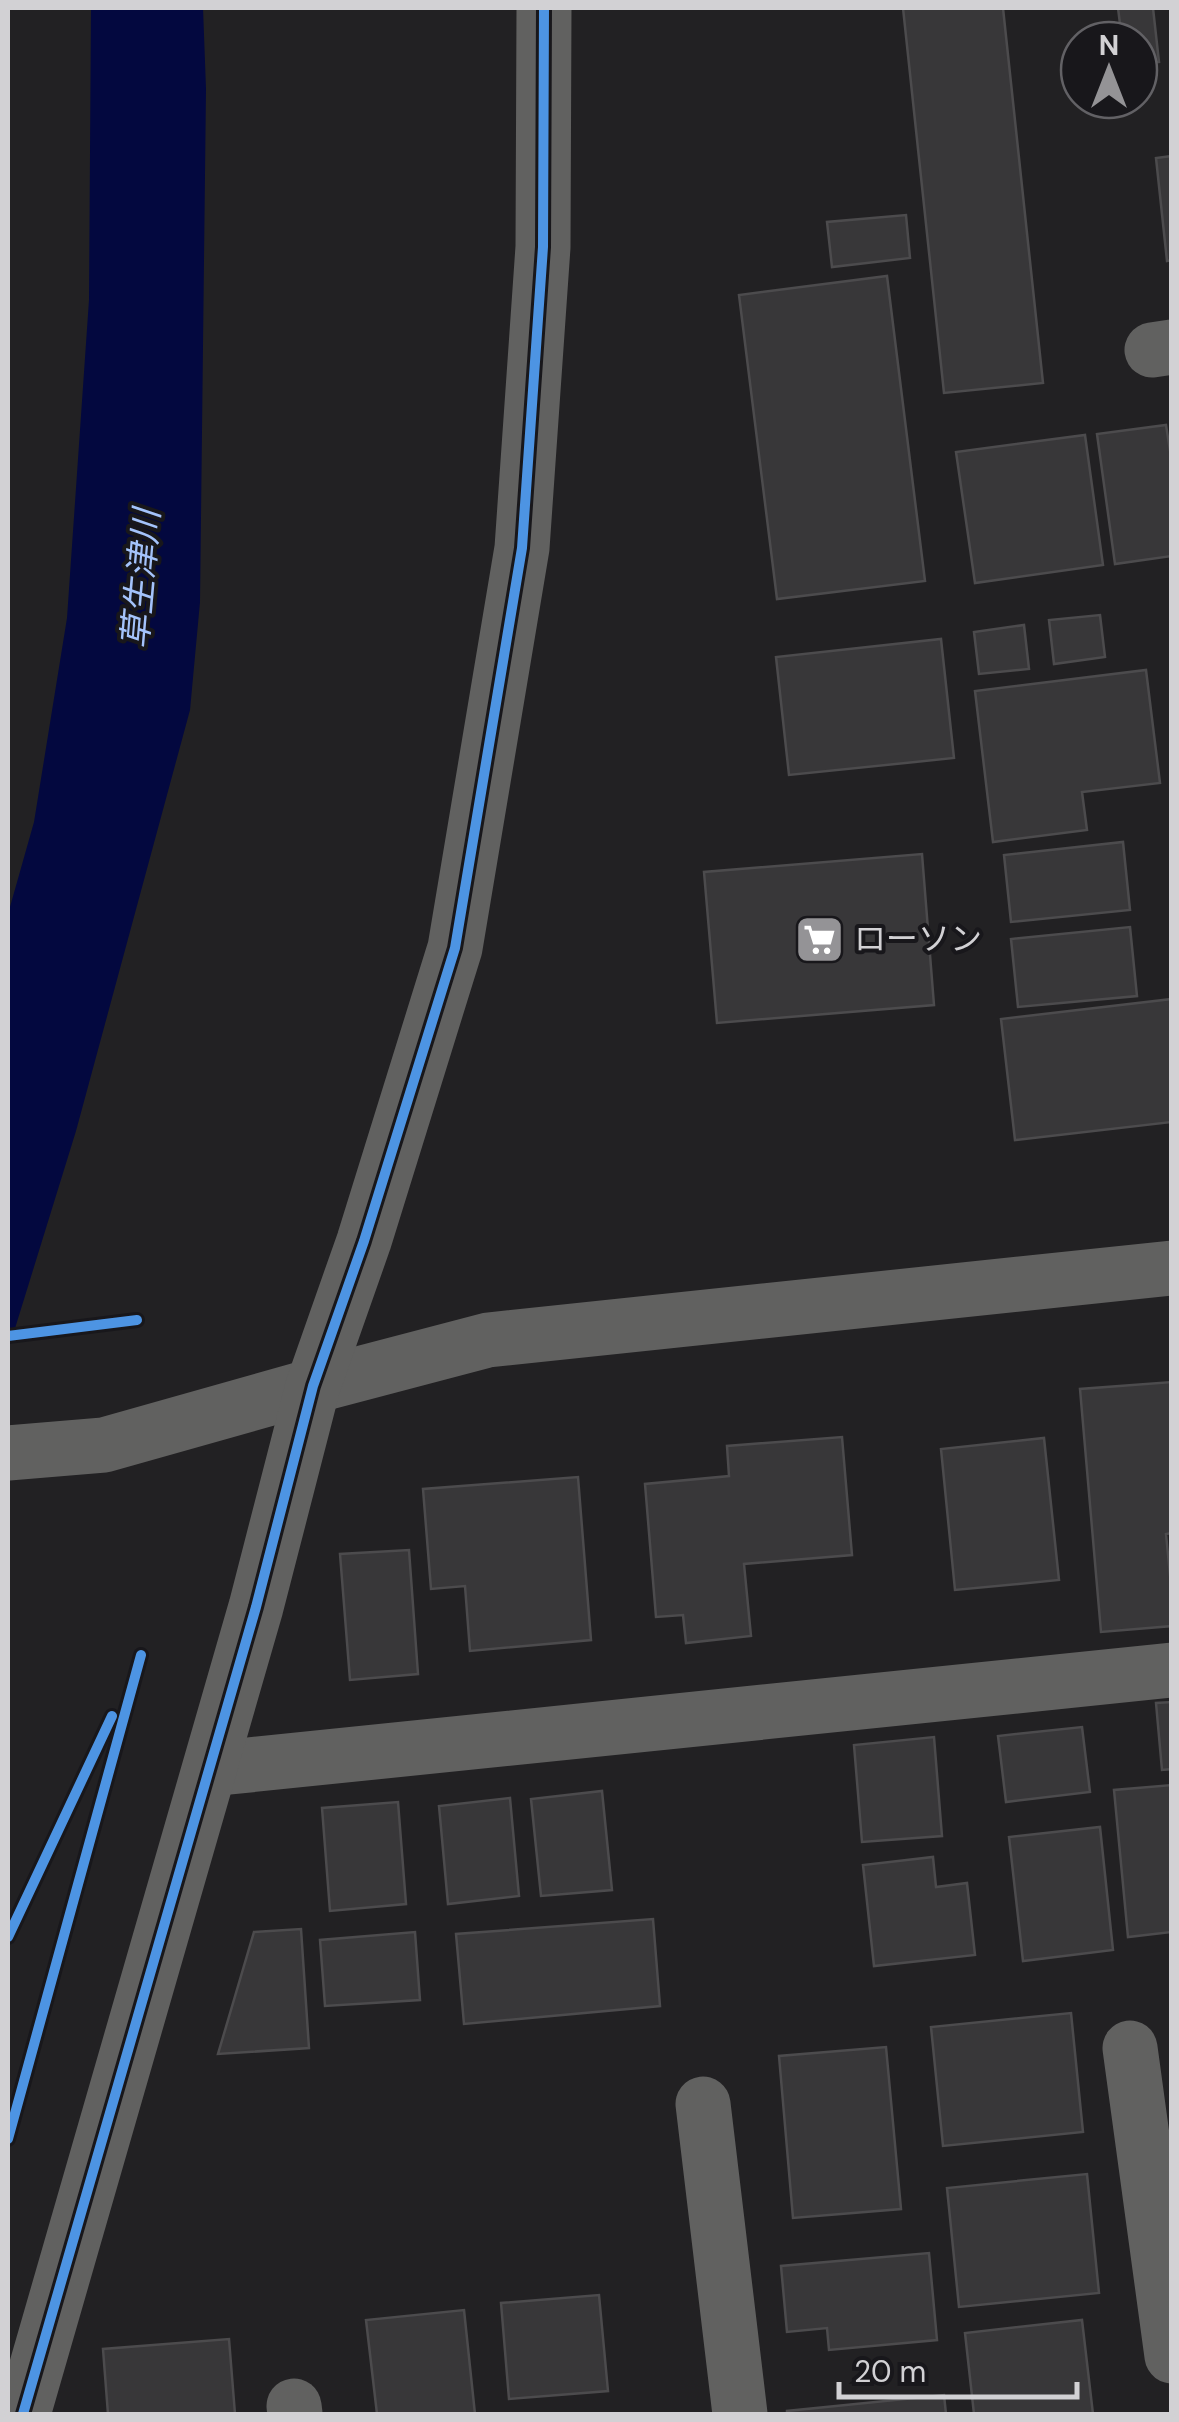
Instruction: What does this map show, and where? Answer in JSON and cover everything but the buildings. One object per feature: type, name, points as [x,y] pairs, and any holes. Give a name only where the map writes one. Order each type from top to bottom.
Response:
[{"type":"street","points":[[23,2414],[256,1608],[313,1386],[364,1241],[454,948],[522,548],[543,248],[544,8]]},
{"type":"street","points":[[8,1453],[104,1444],[488,1340],[1172,1268]]},
{"type":"street","points":[[210,1769],[1172,1670]]},
{"type":"street","points":[[1130,2048],[1172,2356]]},
{"type":"street","points":[[703,2104],[740,2414]]},
{"type":"water","name":"草生津川","points":[[91,8],[203,8],[206,89],[200,602],[190,710],[76,1131],[8,1351],[8,914],[34,822],[67,618],[89,300]]},
{"type":"cycle path","points":[[23,2414],[256,1607],[313,1386],[364,1241],[455,948],[522,548],[543,247],[544,8]]},
{"type":"cycle path","points":[[8,1336],[137,1320]]},
{"type":"cycle path","points":[[8,2139],[141,1655]]},
{"type":"cycle path","points":[[8,1937],[112,1716]]},
{"type":"place","name":"ローソン","points":[[819,939]]}]
